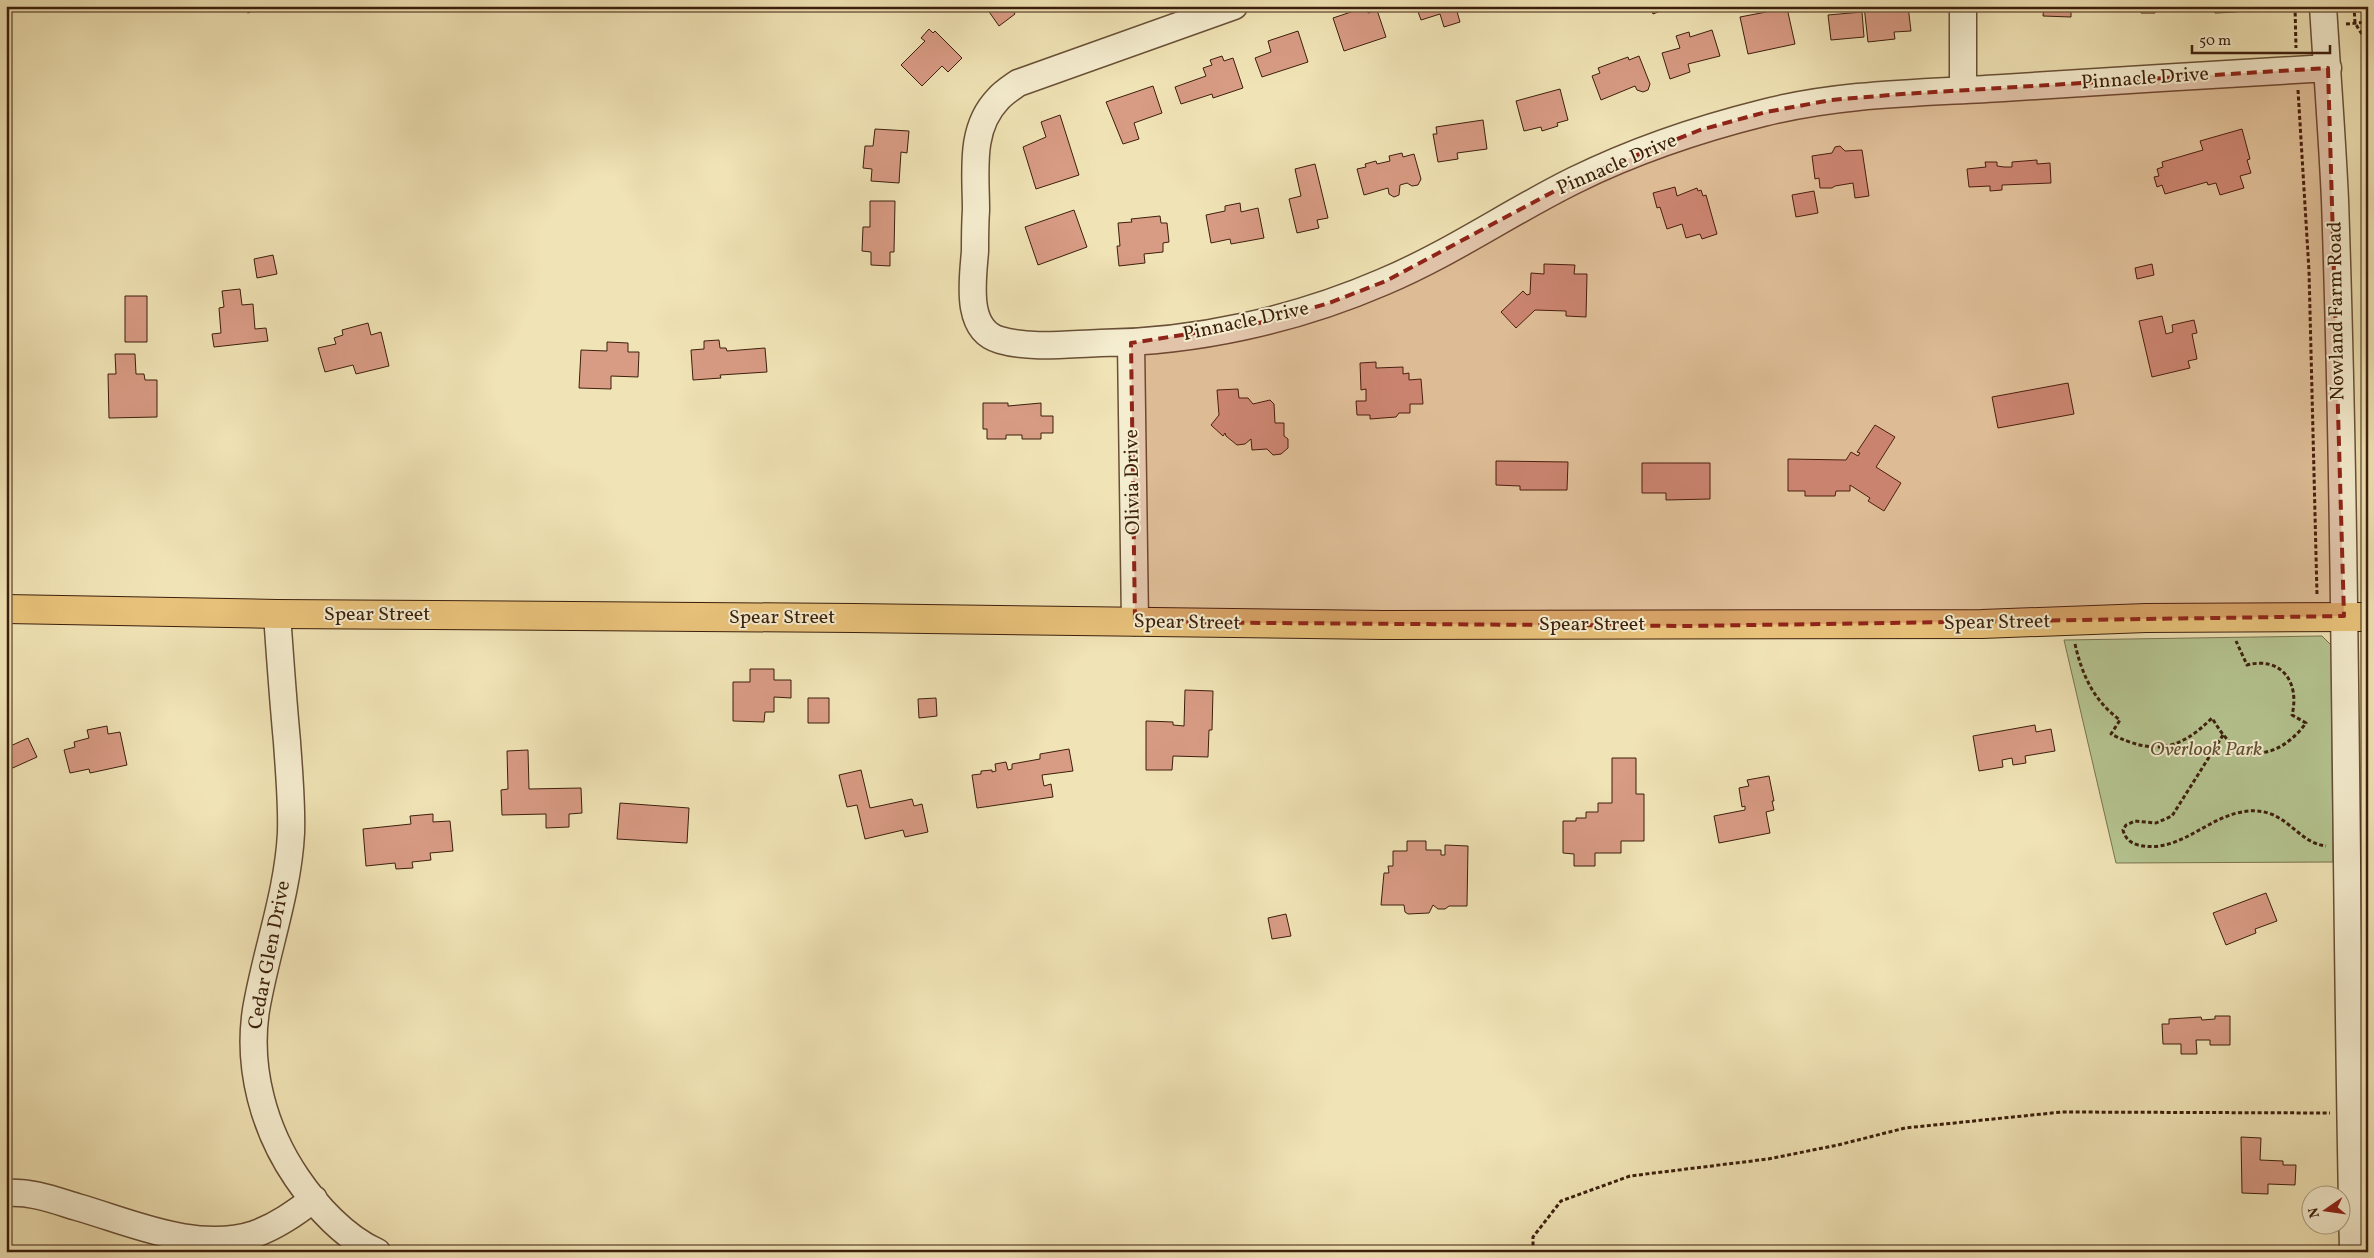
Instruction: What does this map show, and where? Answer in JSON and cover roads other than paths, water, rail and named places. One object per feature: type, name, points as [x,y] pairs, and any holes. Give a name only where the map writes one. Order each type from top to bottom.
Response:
[{"type":"main road","name":"Spear Street","points":[[6,609],[277,614],[1688,626],[1988,624],[2343,616]]},
{"type":"street","name":"Pinnacle Drive","points":[[1234,6],[1018,83],[997,99],[982,122],[975,148],[975,246],[972,295],[975,312],[982,327],[996,340],[1036,344],[1131,343],[1202,334],[1264,322],[1329,303],[1386,281],[1578,179],[1700,130],[1766,112],[1831,100],[2328,68]]},
{"type":"street","points":[[1963,6],[1963,90]]},
{"type":"street","name":"Nowland Farm Road","points":[[2323,6],[2334,197],[2355,1251]]},
{"type":"street","name":"Olivia Drive","points":[[1131,343],[1135,622]]},
{"type":"street","name":"Cedar Glen Drive","points":[[277,614],[291,798],[291,833],[285,881],[256,1010],[254,1057],[262,1101],[272,1133],[289,1167],[314,1199],[347,1231],[377,1252]]},
{"type":"street","points":[[6,1193],[37,1195],[183,1238],[216,1241],[245,1236],[270,1228],[285,1220],[314,1199]]},
{"type":"park label","name":"Overlook Park","points":[[2206,750]]}]
